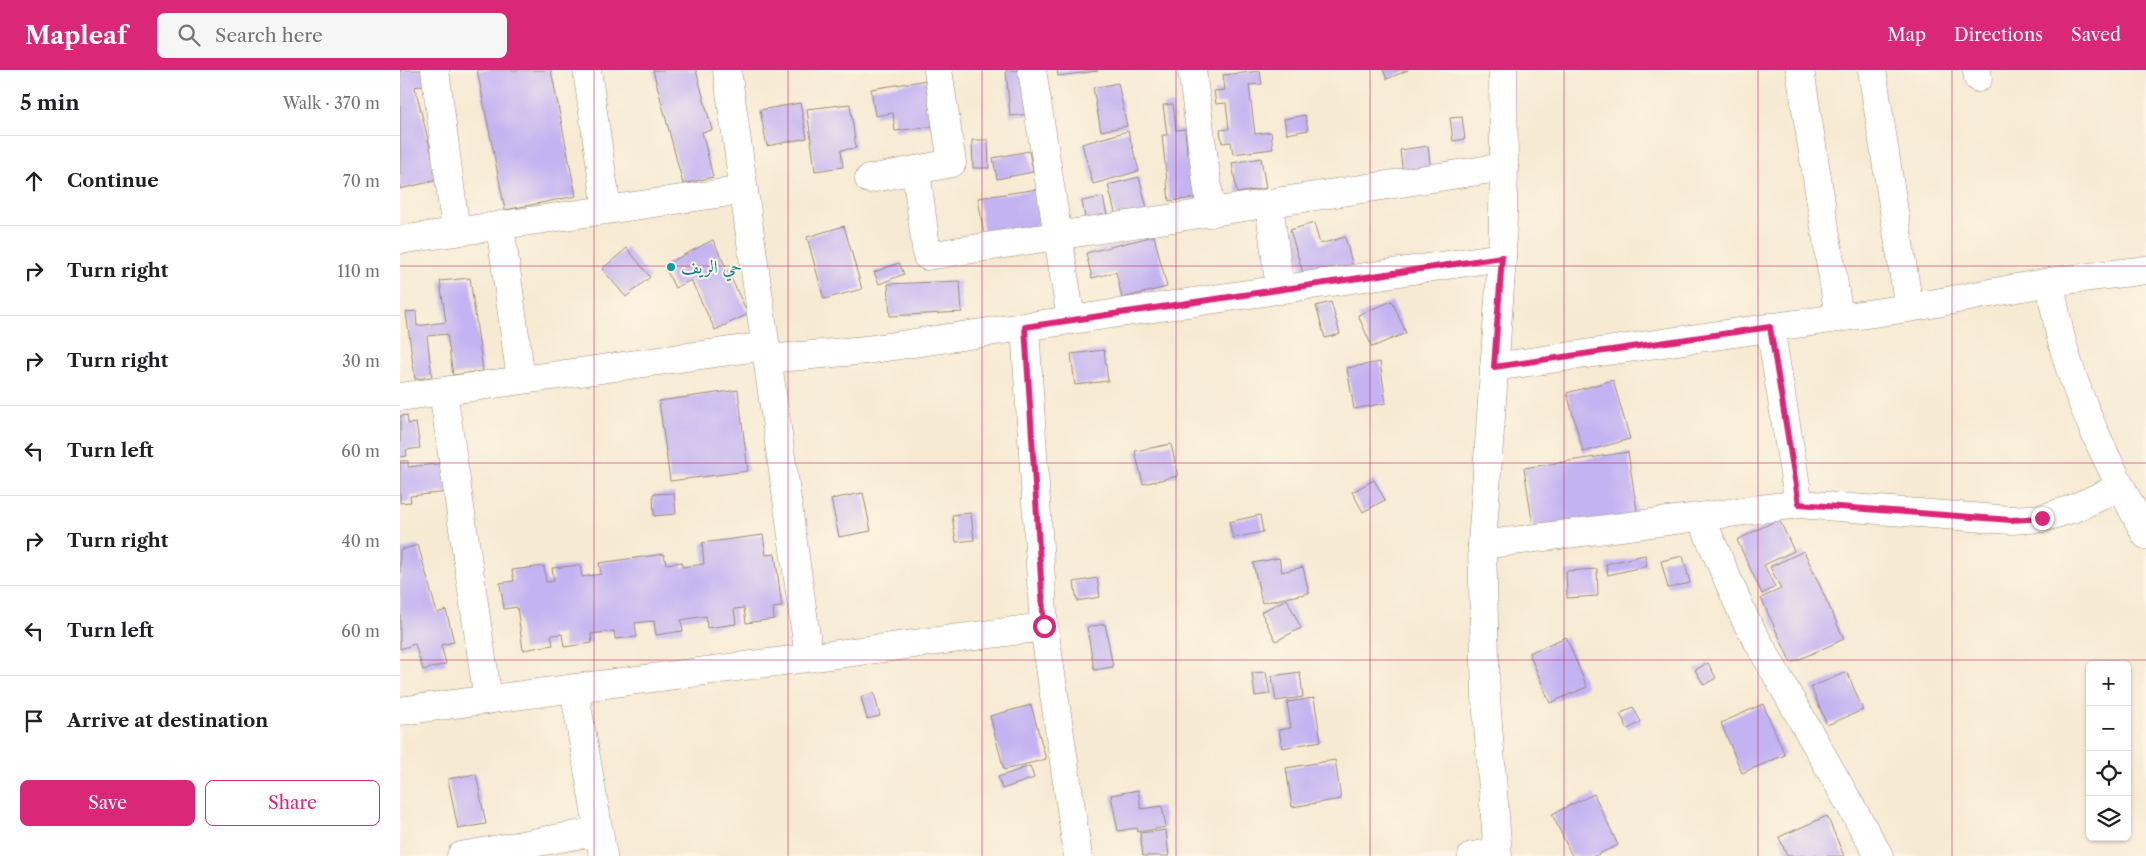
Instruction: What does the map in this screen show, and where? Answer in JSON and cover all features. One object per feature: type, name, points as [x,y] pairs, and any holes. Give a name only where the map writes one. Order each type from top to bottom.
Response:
[{"type":"street","points":[[434,70],[456,232]]},
{"type":"street","points":[[587,70],[607,210]]},
{"type":"street","points":[[727,70],[809,658]]},
{"type":"street","points":[[869,179],[952,163],[938,70]]},
{"type":"street","points":[[1032,70],[1071,320]]},
{"type":"street","points":[[1192,70],[1211,213]]},
{"type":"street","points":[[1489,855],[1482,545],[1502,257],[1504,167],[1503,70]]},
{"type":"street","points":[[1800,70],[1840,317]]},
{"type":"street","points":[[1872,70],[1909,308]]},
{"type":"street","points":[[916,170],[927,256],[1504,167]]},
{"type":"street","points":[[400,240],[744,190]]},
{"type":"street","points":[[1269,203],[1280,290]]},
{"type":"street","points":[[500,226],[521,380]]},
{"type":"street","points":[[400,397],[521,380],[767,352],[866,350],[1502,257]]},
{"type":"street","points":[[1494,367],[1909,308],[2050,282],[2146,270]]},
{"type":"street","points":[[2050,282],[2060,335],[2073,377],[2092,427],[2146,535]]},
{"type":"street","points":[[1025,327],[1044,626],[1078,856]]},
{"type":"street","points":[[1770,327],[1799,504]]},
{"type":"street","points":[[443,391],[488,700]]},
{"type":"street","points":[[1482,545],[1799,504],[2011,520],[2042,518],[2072,508],[2121,487]]},
{"type":"street","points":[[1702,518],[1745,619],[1879,856]]},
{"type":"street","points":[[400,711],[1044,626]]},
{"type":"street","points":[[461,856],[601,844],[574,688]]},
{"type":"building","points":[[400,70],[424,70],[427,84],[415,87],[438,180],[400,189]]},
{"type":"building","points":[[477,70],[551,70],[576,196],[505,210]]},
{"type":"building","points":[[653,70],[696,70],[712,130],[702,132],[713,177],[683,184]]},
{"type":"building","points":[[1006,70],[1026,70],[1030,114],[1010,116]]},
{"type":"building","points":[[1057,70],[1098,70],[1098,71],[1058,76]]},
{"type":"building","points":[[1383,70],[1408,70],[1387,79]]},
{"type":"building","points":[[1260,71],[1262,84],[1249,85],[1255,134],[1271,132],[1273,149],[1233,154],[1231,142],[1222,143],[1220,130],[1229,129],[1226,103],[1216,104],[1214,91],[1225,90],[1223,75]]},
{"type":"building","points":[[934,79],[941,125],[895,131],[893,113],[875,116],[871,89]]},
{"type":"building","points":[[1118,83],[1127,126],[1101,131],[1093,88]]},
{"type":"building","points":[[800,103],[807,138],[767,146],[760,110]]},
{"type":"building","points":[[850,104],[856,148],[841,150],[843,167],[815,171],[807,109]]},
{"type":"building","points":[[1173,104],[1176,130],[1185,129],[1187,154],[1192,153],[1197,198],[1169,201],[1162,135],[1167,135],[1163,105]]},
{"type":"building","points":[[1305,115],[1308,130],[1287,134],[1284,119]]},
{"type":"building","points":[[1462,117],[1465,139],[1453,141],[1450,118]]},
{"type":"building","points":[[1128,131],[1139,171],[1093,184],[1082,144]]},
{"type":"building","points":[[972,140],[988,140],[989,168],[973,168]]},
{"type":"building","points":[[1428,146],[1431,172],[1403,175],[1400,150]]},
{"type":"building","points":[[1029,151],[1033,172],[997,179],[993,158]]},
{"type":"building","points":[[1261,158],[1266,188],[1237,193],[1232,163]]},
{"type":"building","points":[[1139,177],[1149,216],[1118,224],[1108,185]]},
{"type":"building","points":[[1038,189],[1044,226],[984,235],[978,198]]},
{"type":"building","points":[[1103,197],[1108,220],[1086,224],[1082,201]]},
{"type":"building","points":[[1314,223],[1320,244],[1345,237],[1353,267],[1305,280],[1290,230]]},
{"type":"building","points":[[844,226],[862,289],[824,299],[807,237]]},
{"type":"building","points":[[1154,236],[1167,287],[1122,298],[1116,272],[1092,278],[1086,253]]},
{"type":"building","points":[[713,240],[748,314],[715,330],[691,280],[675,288],[664,265]]},
{"type":"building","points":[[627,248],[650,277],[626,297],[602,269]]},
{"type":"building","points":[[899,263],[904,274],[879,284],[874,272]]},
{"type":"building","points":[[470,278],[483,371],[453,375],[447,334],[427,336],[432,377],[415,379],[406,312],[416,311],[417,326],[446,322],[440,281]]},
{"type":"building","points":[[960,281],[962,312],[890,316],[888,284]]},
{"type":"building","points":[[1392,301],[1406,333],[1372,347],[1358,315]]},
{"type":"building","points":[[1331,302],[1340,334],[1325,338],[1316,306]]},
{"type":"building","points":[[1104,350],[1108,381],[1075,385],[1071,354]]},
{"type":"building","points":[[1380,362],[1386,403],[1354,409],[1347,368]]},
{"type":"building","points":[[1613,380],[1630,439],[1583,452],[1567,393]]},
{"type":"building","points":[[738,390],[748,471],[670,481],[659,401]]},
{"type":"building","points":[[407,415],[408,424],[416,423],[420,448],[406,450],[407,456],[400,457],[400,416]]},
{"type":"building","points":[[1171,444],[1178,476],[1143,484],[1135,451]]},
{"type":"building","points":[[1628,452],[1638,517],[1534,533],[1524,468]]},
{"type":"building","points":[[400,461],[408,461],[408,467],[446,463],[449,492],[410,496],[411,502],[400,503]]},
{"type":"building","points":[[1374,480],[1385,500],[1363,512],[1352,492]]},
{"type":"building","points":[[674,493],[676,514],[654,516],[653,494]]},
{"type":"building","points":[[863,493],[871,531],[839,537],[831,499]]},
{"type":"building","points":[[971,513],[974,540],[956,542],[952,515]]},
{"type":"building","points":[[1260,515],[1263,532],[1233,538],[1229,522]]},
{"type":"building","points":[[1779,519],[1794,551],[1764,565],[1775,587],[1762,594],[1737,540]]},
{"type":"building","points":[[763,535],[766,555],[775,554],[782,607],[773,608],[774,619],[746,623],[744,608],[734,609],[736,624],[707,628],[706,616],[681,620],[683,631],[656,635],[654,621],[635,623],[637,637],[615,639],[614,631],[591,634],[592,643],[564,647],[562,634],[551,635],[553,645],[523,650],[517,607],[504,609],[500,583],[514,581],[512,570],[544,566],[546,582],[554,581],[552,568],[580,565],[582,577],[601,574],[599,563],[664,554],[666,564],[682,562],[682,567],[704,564],[702,543]]},
{"type":"building","points":[[418,545],[437,613],[446,610],[454,642],[441,645],[446,664],[423,670],[415,644],[400,649],[400,550]]},
{"type":"building","points":[[1804,551],[1844,639],[1791,663],[1761,598],[1781,589],[1770,567]]},
{"type":"building","points":[[1645,555],[1647,566],[1608,575],[1606,564]]},
{"type":"building","points":[[1683,556],[1690,583],[1668,588],[1661,561]]},
{"type":"building","points":[[1279,558],[1282,572],[1303,567],[1309,593],[1262,603],[1253,563]]},
{"type":"building","points":[[1597,569],[1598,596],[1567,598],[1566,571]]},
{"type":"building","points":[[1097,578],[1100,597],[1077,601],[1074,582]]},
{"type":"building","points":[[1287,599],[1301,628],[1276,641],[1261,612]]},
{"type":"building","points":[[1105,624],[1113,667],[1094,670],[1087,627]]},
{"type":"building","points":[[1566,637],[1587,687],[1550,703],[1529,653]]},
{"type":"building","points":[[1708,663],[1716,678],[1704,685],[1695,670]]},
{"type":"building","points":[[1266,672],[1270,694],[1255,696],[1252,673]]},
{"type":"building","points":[[1300,672],[1303,697],[1276,701],[1272,676]]},
{"type":"building","points":[[1847,672],[1863,710],[1827,725],[1811,687]]},
{"type":"building","points":[[874,693],[880,716],[867,719],[861,697]]},
{"type":"building","points":[[1314,698],[1321,741],[1282,748],[1279,730],[1291,728],[1287,702]]},
{"type":"building","points":[[1763,704],[1785,755],[1742,773],[1721,723]]},
{"type":"building","points":[[1031,705],[1046,759],[1004,770],[990,716]]},
{"type":"building","points":[[1633,707],[1641,722],[1628,729],[1620,714]]},
{"type":"building","points":[[1335,760],[1341,799],[1292,807],[1286,768]]},
{"type":"building","points":[[1030,766],[1034,778],[1002,789],[998,777]]},
{"type":"building","points":[[476,774],[486,824],[458,829],[448,779]]},
{"type":"building","points":[[1138,790],[1141,809],[1162,806],[1166,827],[1138,832],[1137,828],[1118,831],[1111,795]]},
{"type":"building","points":[[1594,794],[1618,845],[1595,856],[1572,856],[1552,814]]},
{"type":"building","points":[[1827,816],[1844,856],[1787,856],[1779,837]]},
{"type":"building","points":[[1166,830],[1169,856],[1143,856],[1140,833]]},
{"type":"place","name":"حي الريف","points":[[671,267]]},
{"type":"route","points":[[1044,626],[1025,327],[1502,257],[1494,367],[1770,327],[1799,504],[2011,520],[2042,518]]}]
